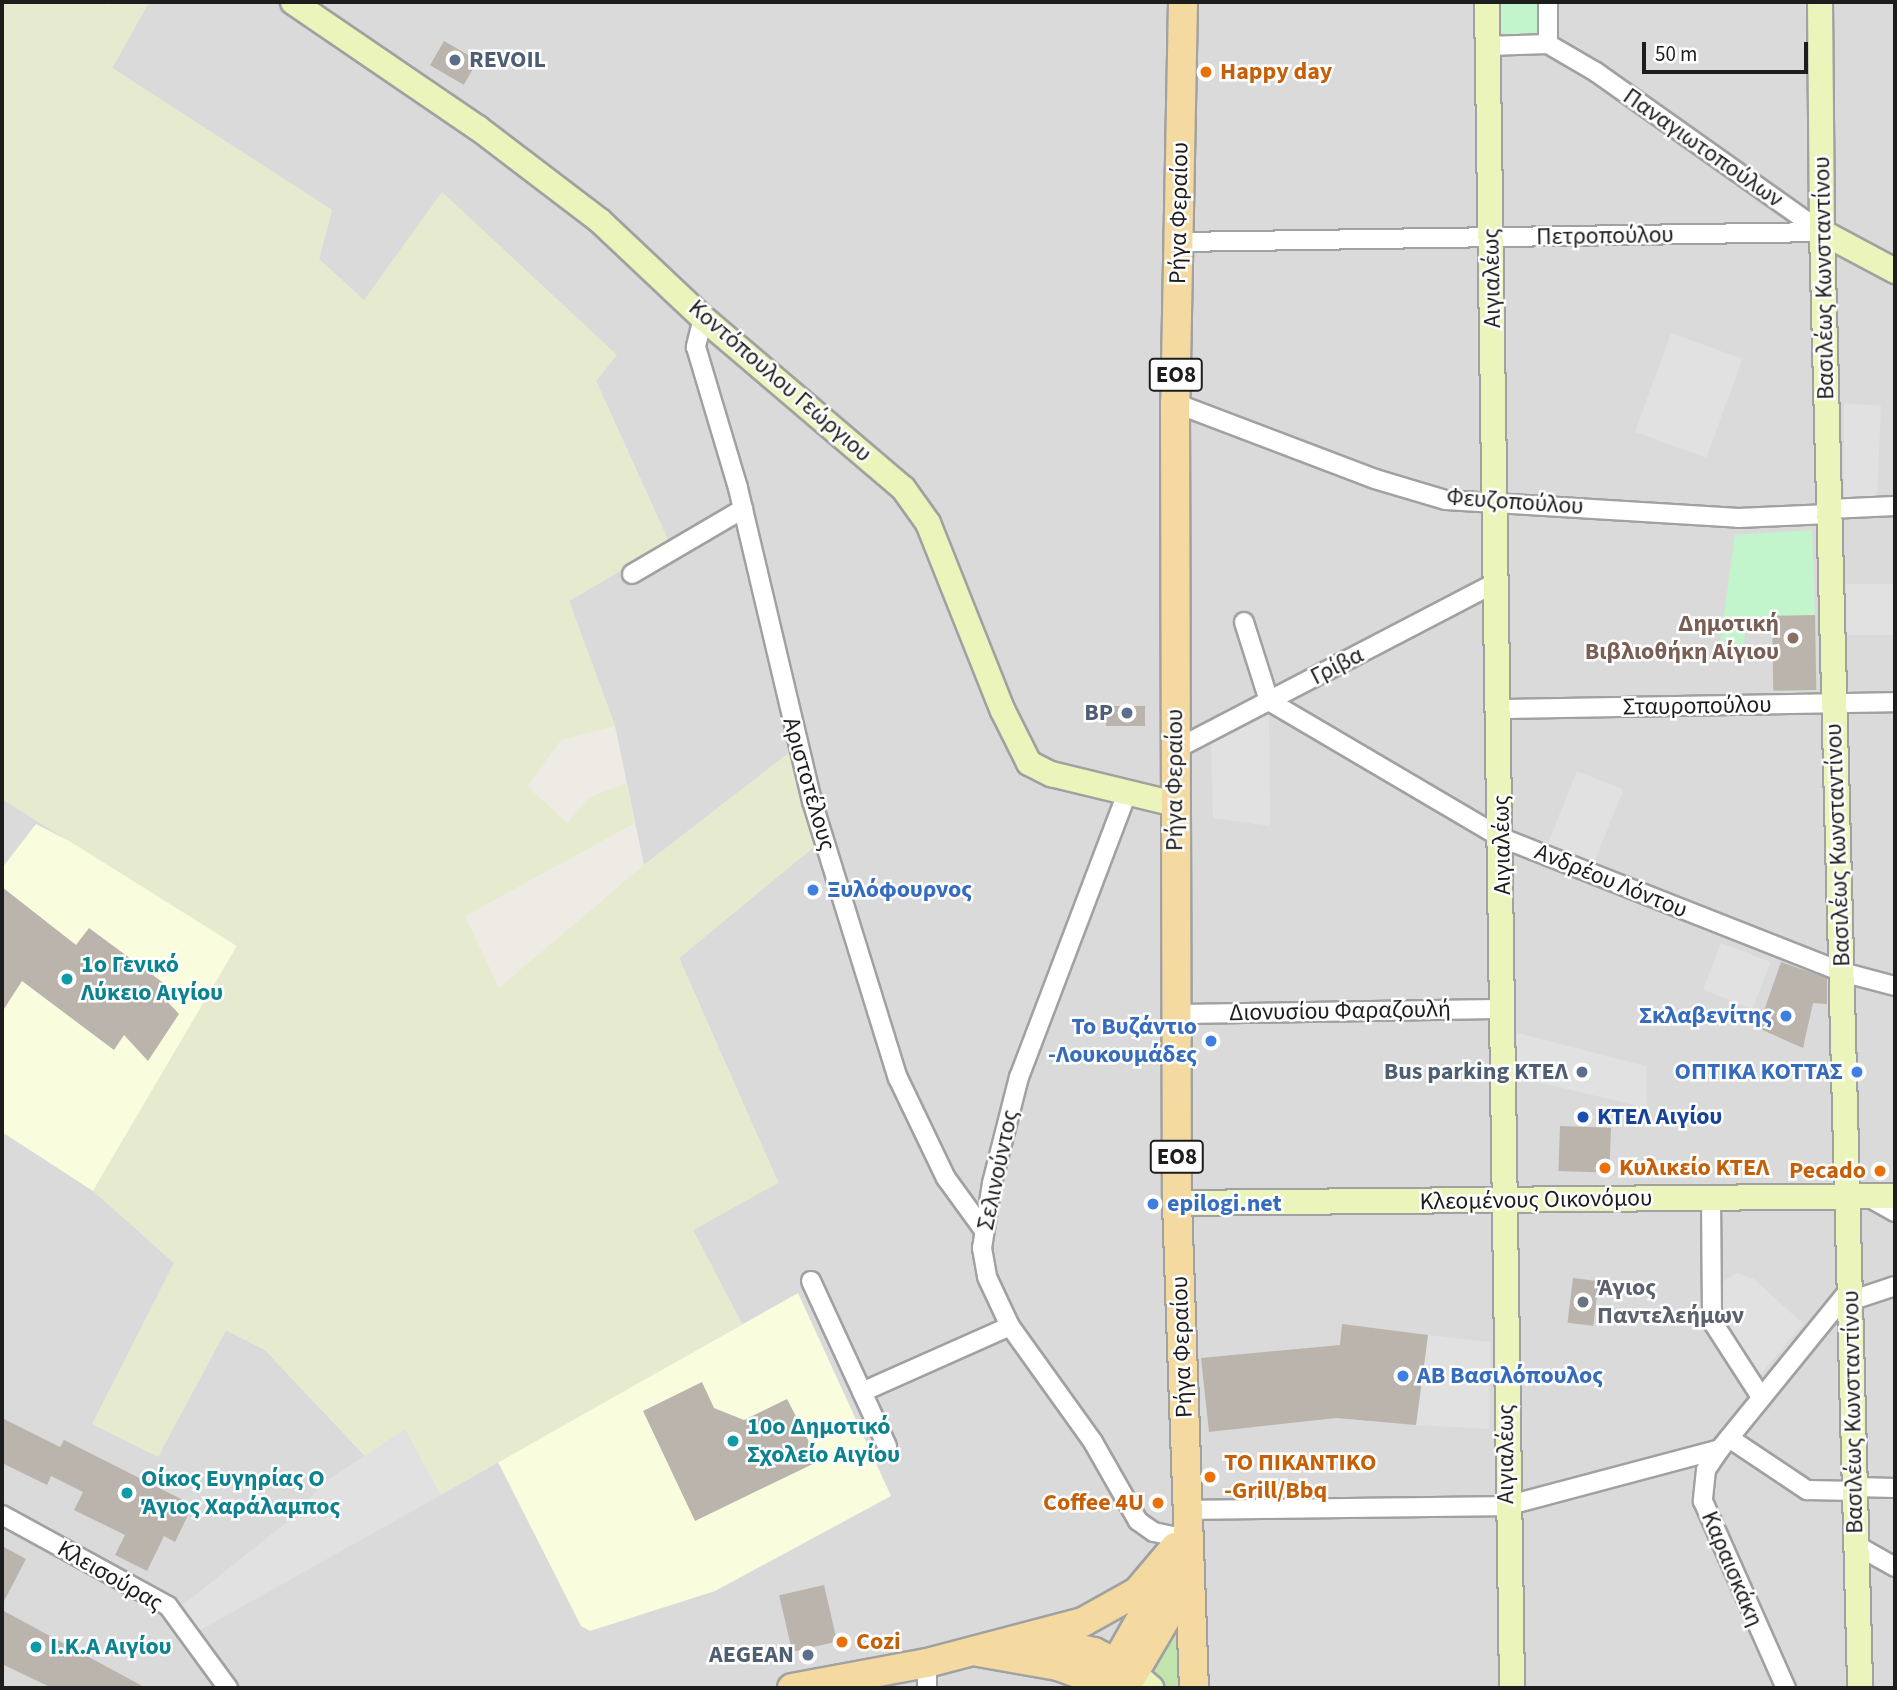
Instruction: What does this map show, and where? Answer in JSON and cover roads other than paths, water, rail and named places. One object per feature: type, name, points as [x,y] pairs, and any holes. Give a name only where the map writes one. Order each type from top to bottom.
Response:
[{"type":"main road","name":"Ρήγα Φεραίου","points":[[1183,2],[1175,403],[1175,804],[1177,1203],[1188,1510]]},
{"type":"main road","name":"ΕΟ8","points":[[1125,1680],[1175,1603],[1188,1510]]},
{"type":"main road","name":"ΕΟ8","points":[[792,1688],[927,1675],[972,1651],[1016,1636],[1083,1622],[1114,1609],[1137,1592],[1181,1547]]},
{"type":"main road","points":[[1181,1547],[1194,1688]]},
{"type":"main road","name":"ΕΟ8","points":[[1016,1636],[1077,1647],[1125,1680]]},
{"type":"main road","name":"ΕΟ8","points":[[972,1651],[1039,1661],[1125,1680]]},
{"type":"street","name":"Κοντόπουλου Γεώργιου","points":[[293,2],[478,128],[567,196],[643,258],[704,318],[850,439],[914,501],[928,523],[1003,711],[1029,763],[1052,774],[1175,804]]},
{"type":"street","name":"Αιγιαλέως","points":[[1487,2],[1502,838],[1506,1506],[1512,1688]]},
{"type":"street","points":[[1488,46],[1548,44],[1548,2]]},
{"type":"street","name":"Βασιλέως Κωνσταντίνου","points":[[1820,2],[1822,232],[1842,972],[1857,1196],[1850,1295],[1860,1688]]},
{"type":"street","name":"Παναγιωτοπούλων","points":[[1548,44],[1596,72],[1822,232],[1895,271]]},
{"type":"street","name":"Πετροπούλου","points":[[1179,242],[1822,232]]},
{"type":"street","name":"Αριστοτέλους","points":[[704,318],[696,347],[743,509],[796,744],[898,1078],[946,1178],[983,1229]]},
{"type":"street","name":"Φευζοπούλου","points":[[1175,403],[1375,479],[1446,500],[1496,500],[1738,518],[1895,506]]},
{"type":"street","points":[[632,574],[743,509]]},
{"type":"street","name":"Γρίβα","points":[[1176,749],[1497,582]]},
{"type":"street","points":[[1244,622],[1269,701]]},
{"type":"street","name":"Ανδρέου Λόντου","points":[[1269,701],[1502,838],[1842,972],[1895,986]]},
{"type":"street","name":"Σταυροπούλου","points":[[1500,709],[1895,702]]},
{"type":"street","name":"Σελινούντος","points":[[1127,793],[1019,1077],[983,1229],[987,1277],[1010,1326],[1093,1442],[1138,1521],[1181,1547]]},
{"type":"street","name":"Διονυσίου Φαραζουλή","points":[[1176,1014],[1503,1009]]},
{"type":"street","points":[[1857,1196],[1895,1212]]},
{"type":"street","name":"Κλεομένους Οικονόμου","points":[[1177,1203],[1895,1196]]},
{"type":"street","points":[[1710,1198],[1712,1321],[1761,1397]]},
{"type":"street","points":[[811,1281],[887,1446]]},
{"type":"street","points":[[1850,1295],[1895,1286]]},
{"type":"street","name":"Καραισκάκη","points":[[1786,1688],[1703,1501],[1706,1469],[1761,1397],[1850,1295]]},
{"type":"street","points":[[862,1392],[1010,1326]]},
{"type":"street","points":[[1188,1510],[1506,1506],[1725,1443],[1807,1490],[1895,1488]]},
{"type":"street","name":"Κλεισούρας","points":[[2,1515],[168,1606],[228,1688]]},
{"type":"street","points":[[1856,1545],[1895,1567]]},
{"type":"place","name":"REVOIL","points":[[455,60]]},
{"type":"place","name":"Happy day","points":[[1206,72]]},
{"type":"place","name":"Δημοτική Βιβλιοθήκη Αίγιου","points":[[1793,638]]},
{"type":"place","name":"BP","points":[[1127,713]]},
{"type":"place","name":"Ξυλόφουρνος","points":[[813,890]]},
{"type":"place","name":"1o Γενικό Λύκειο Αιγίου","points":[[67,979]]},
{"type":"place","name":"Σκλαβενίτης","points":[[1786,1016]]},
{"type":"place","name":"Το Βυζάντιο -Λουκουμάδες","points":[[1211,1041]]},
{"type":"place","name":"Bus parking ΚΤΕΛ","points":[[1582,1072]]},
{"type":"place","name":"ΟΠΤΙΚΑ ΚΟΤΤΑΣ","points":[[1857,1072]]},
{"type":"place","name":"ΚΤΕΛ Αιγίου","points":[[1583,1117]]},
{"type":"place","name":"Κυλικείο ΚΤΕΛ","points":[[1605,1168]]},
{"type":"place","name":"Pecado","points":[[1880,1171]]},
{"type":"place","name":"epilogi.net","points":[[1153,1204]]},
{"type":"place","name":"Άγιος Παντελεήμων","points":[[1583,1302]]},
{"type":"place","name":"ΑΒ Βασιλόπουλος","points":[[1403,1376]]},
{"type":"place","name":"10o Δημοτικό Σχολείο Αιγίου","points":[[733,1441]]},
{"type":"place","name":"ΤΟ ΠΙΚΑΝΤΙΚΟ -Grill/Bbq","points":[[1210,1477]]},
{"type":"place","name":"Οίκος Ευγηρίας Ο Άγιος Χαράλαμπος","points":[[127,1493]]},
{"type":"place","name":"Coffee 4U","points":[[1158,1503]]},
{"type":"place","name":"Cozi","points":[[842,1642]]},
{"type":"place","name":"Ι.Κ.Α Αιγίου","points":[[36,1647]]},
{"type":"place","name":"AEGEAN","points":[[808,1655]]}]
